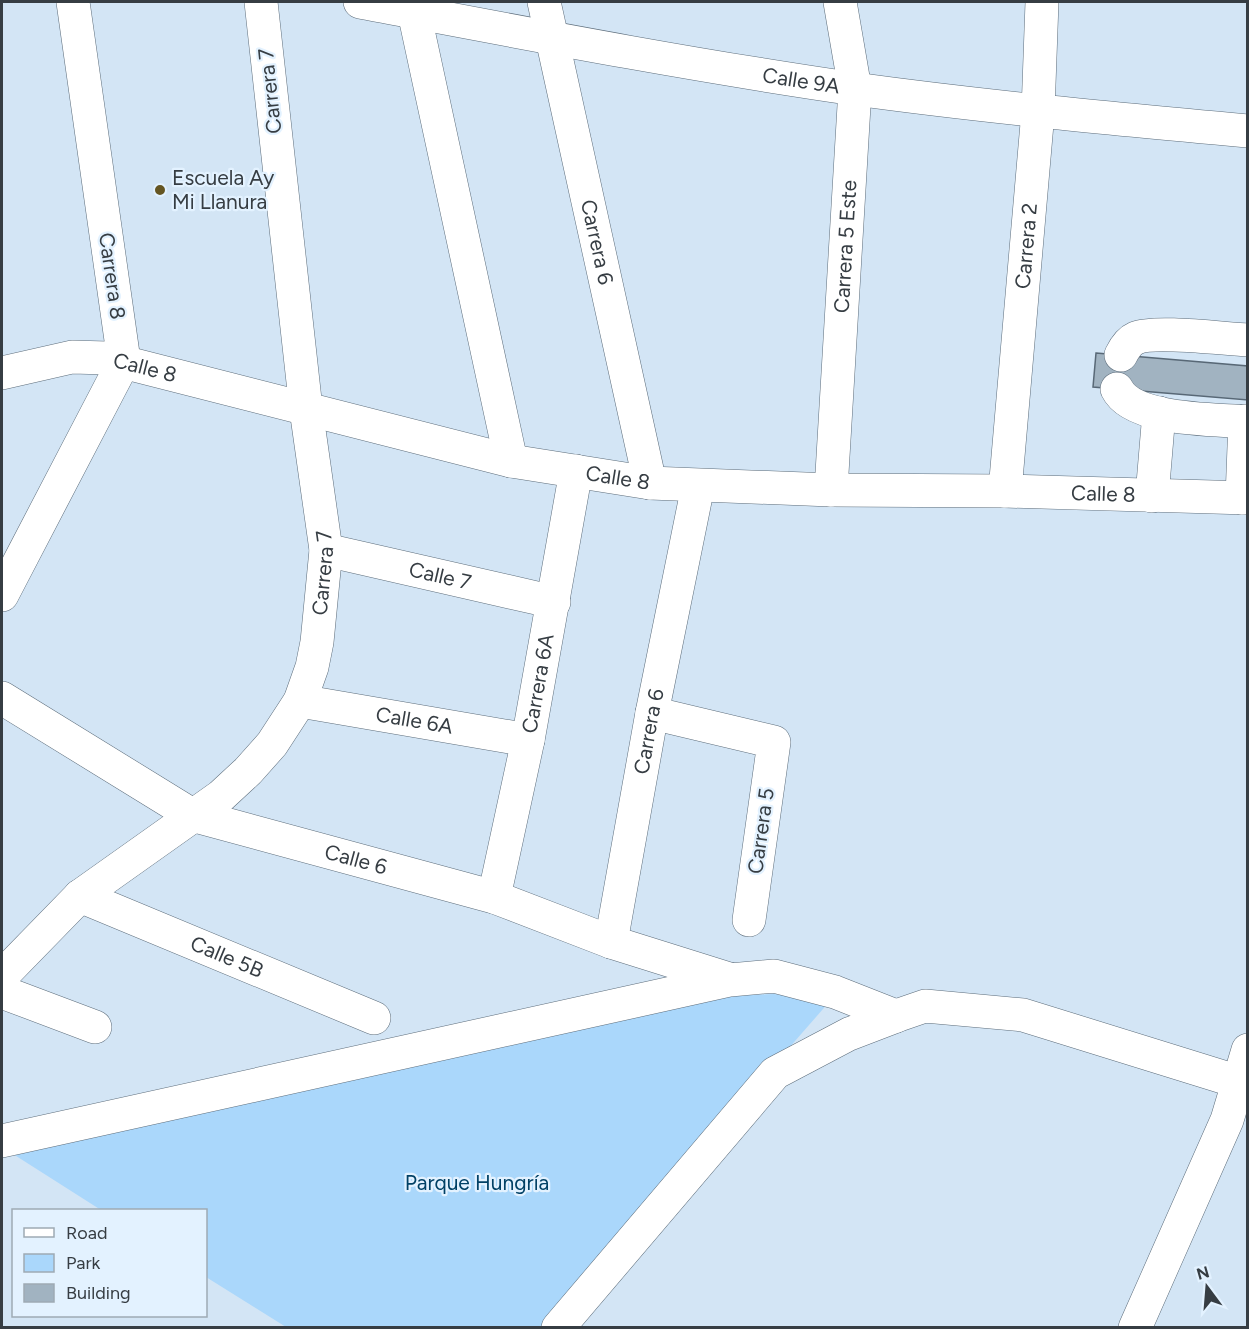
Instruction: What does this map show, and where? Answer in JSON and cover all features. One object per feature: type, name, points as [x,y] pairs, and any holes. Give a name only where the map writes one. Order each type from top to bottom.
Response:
[{"type":"street","name":"Carrera 8","points":[[73,2],[124,361]]},
{"type":"street","name":"Carrera 7","points":[[2,976],[80,896],[221,796],[248,771],[272,744],[300,701],[317,642],[326,550],[306,409],[261,2]]},
{"type":"street","name":"Calle 9A","points":[[360,2],[553,40],[855,89],[1038,112],[1248,131]]},
{"type":"street","name":"Carrera 6","points":[[544,2],[650,483]]},
{"type":"street","name":"Carrera 5 Este","points":[[831,490],[855,89],[840,2]]},
{"type":"street","name":"Carrera 2","points":[[1005,491],[1038,112],[1041,2]]},
{"type":"street","points":[[414,12],[511,461]]},
{"type":"street","points":[[1121,356],[1126,346],[1135,338],[1152,335],[1248,340]]},
{"type":"street","name":"Calle 8","points":[[2,373],[72,357],[98,357],[124,361],[511,461],[650,483],[831,490],[1005,491],[1245,498]]},
{"type":"street","points":[[2,595],[124,361]]},
{"type":"street","points":[[1117,389],[1129,403],[1158,413],[1246,422],[1245,498]]},
{"type":"street","points":[[1152,496],[1158,413]]},
{"type":"street","name":"Carrera 6A","points":[[494,897],[528,740],[576,471]]},
{"type":"street","name":"Carrera 6","points":[[611,942],[652,713],[698,486]]},
{"type":"street","name":"Calle 7","points":[[326,550],[554,602]]},
{"type":"street","name":"Calle 6","points":[[2,698],[192,815],[494,897],[611,942],[730,980]]},
{"type":"street","name":"Calle 6A","points":[[300,701],[528,740]]},
{"type":"street","name":"Carrera 5","points":[[652,713],[774,742],[748,920]]},
{"type":"street","name":"Calle 5B","points":[[80,896],[374,1018]]},
{"type":"street","points":[[2,1141],[730,980],[774,976],[835,992],[896,1017]]},
{"type":"street","points":[[2,992],[95,1027]]},
{"type":"street","points":[[558,1328],[776,1073],[849,1034],[925,1006],[1023,1015],[1239,1082]]},
{"type":"street","points":[[1135,1328],[1227,1120],[1248,1050]]},
{"type":"green space","name":"Parque Hungría","points":[[774,994],[830,1001],[545,1327],[286,1327],[207,1278],[207,1209],[99,1209],[2,1147],[640,1000]]},
{"type":"building","points":[[1096,353],[1248,366],[1248,400],[1093,387]]},
{"type":"place","name":"Escuela Ay Mi Llanura","points":[[160,190]]}]
